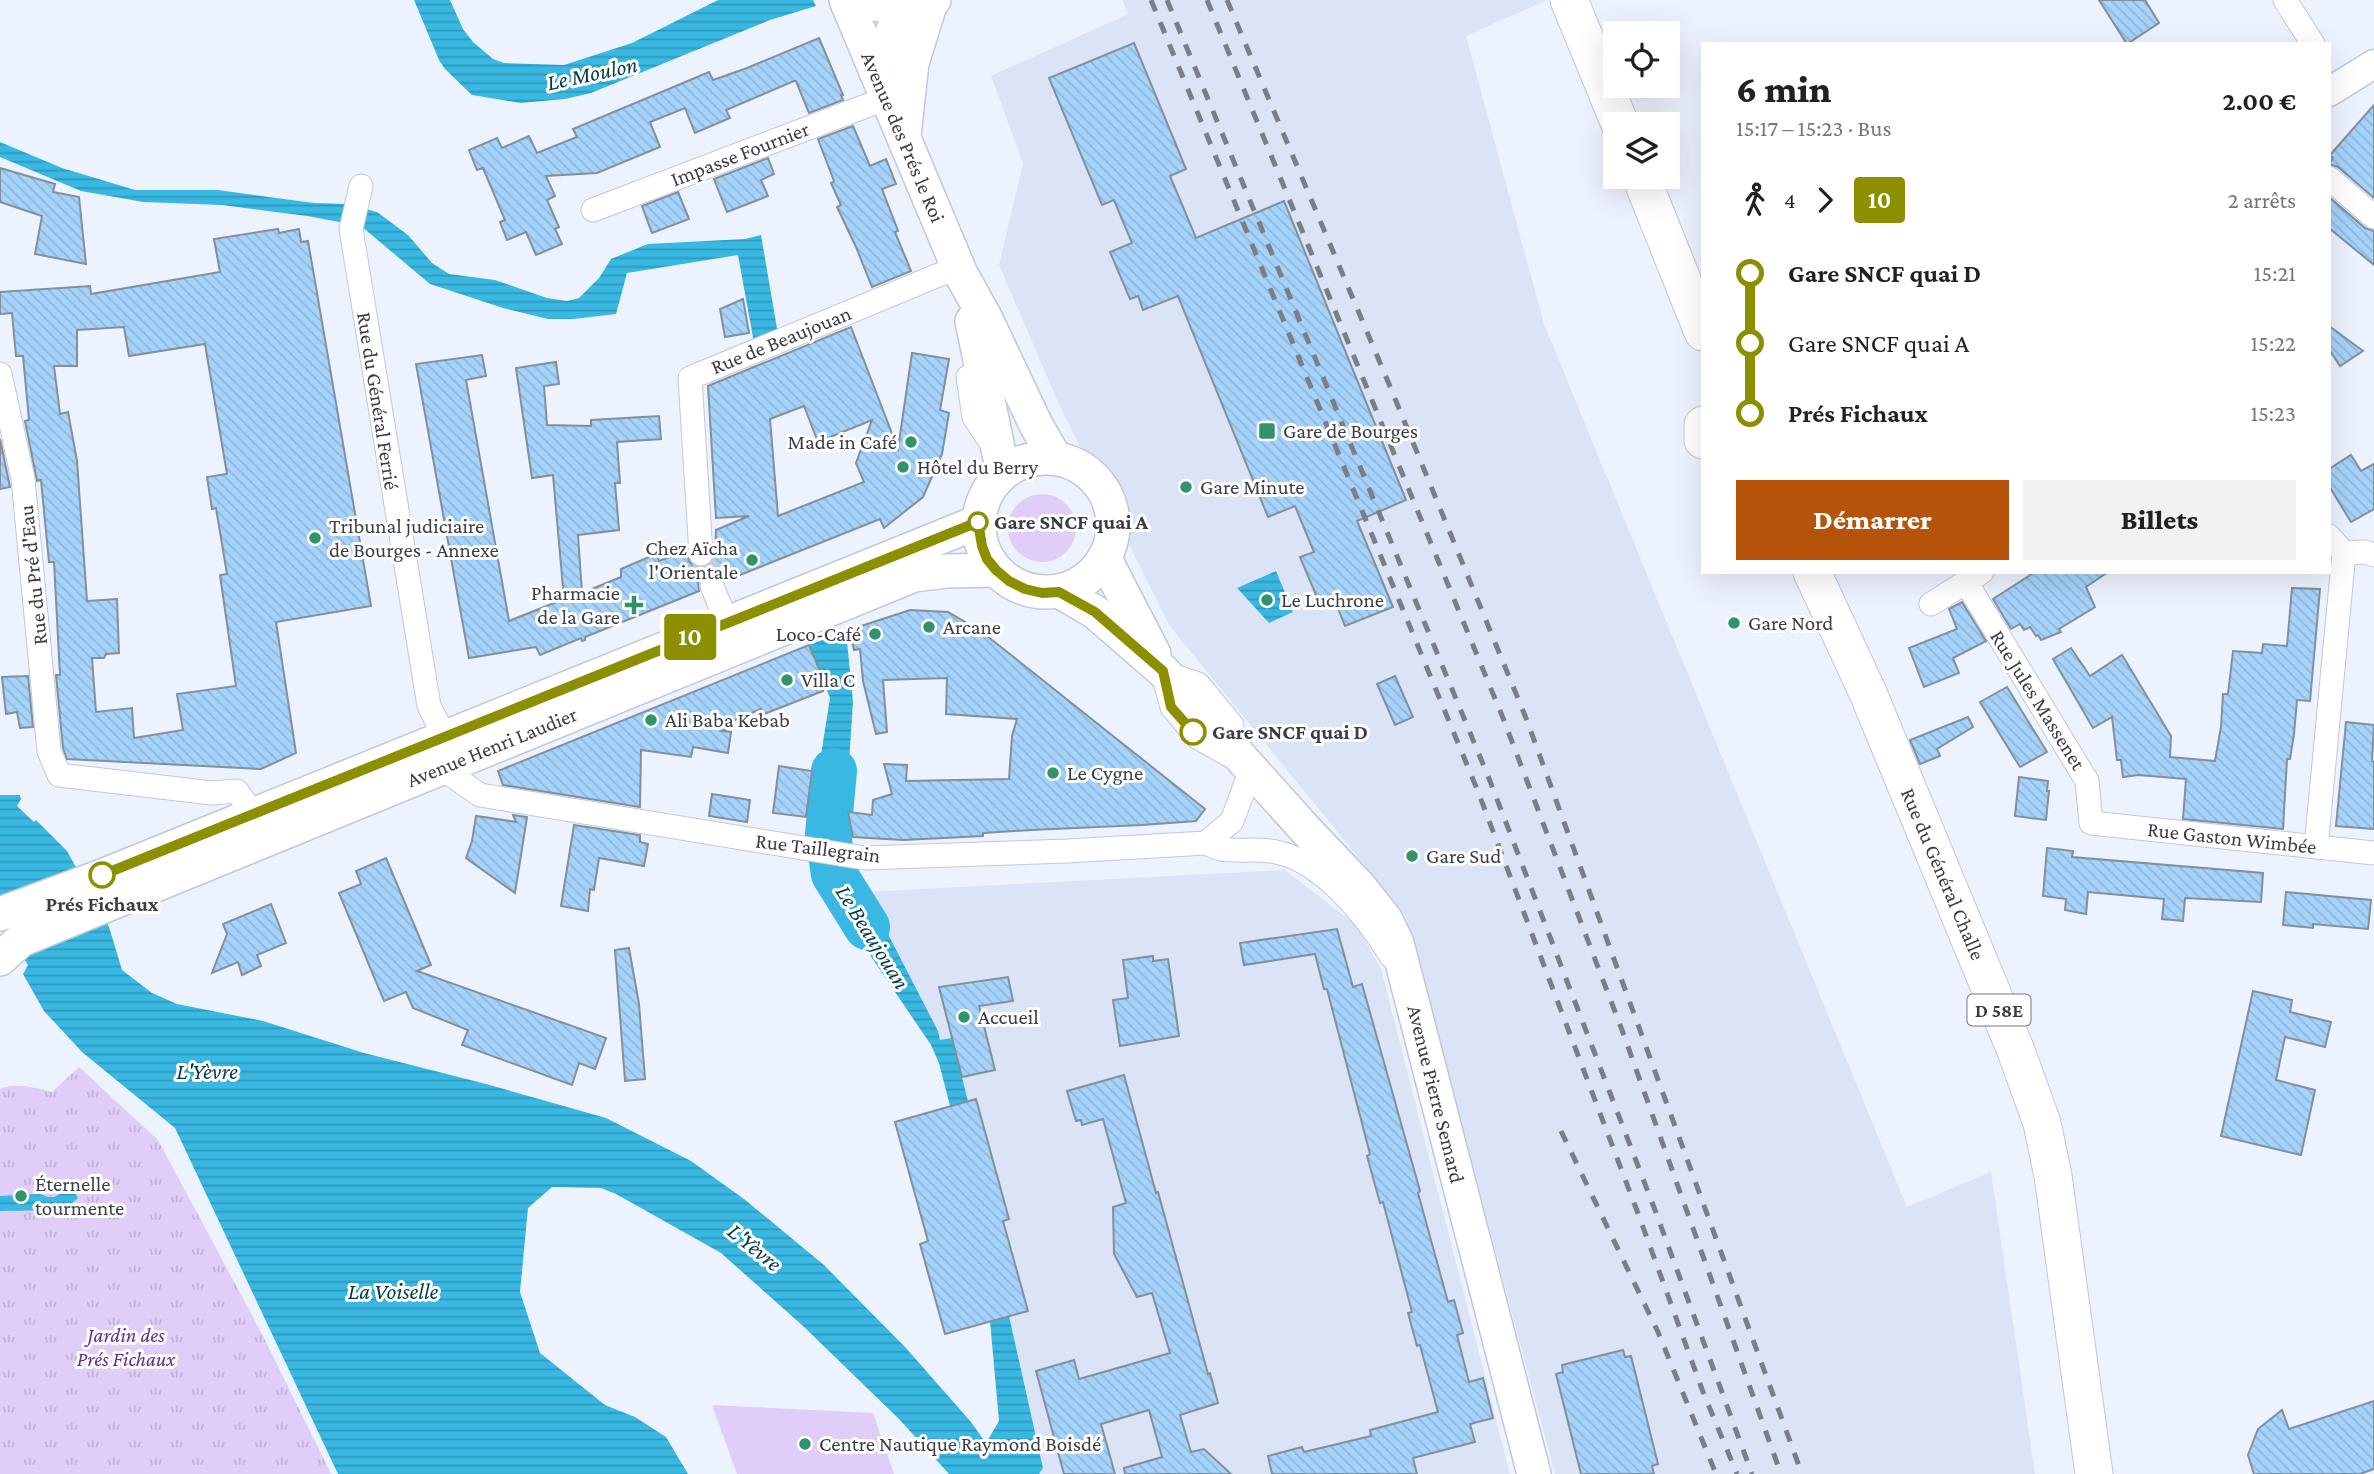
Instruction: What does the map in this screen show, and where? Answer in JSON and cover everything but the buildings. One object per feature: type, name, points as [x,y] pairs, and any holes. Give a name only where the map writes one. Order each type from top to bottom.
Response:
[{"type":"main road","name":"Avenue des Prés le Roi","points":[[846,0],[980,326],[1055,458]]},
{"type":"main road","points":[[854,0],[875,5],[924,3]]},
{"type":"main road","points":[[1569,0],[1615,112]]},
{"type":"main road","points":[[881,85],[892,30],[924,3]]},
{"type":"main road","points":[[903,137],[912,63],[924,3]]},
{"type":"main road","points":[[1646,189],[1701,327]]},
{"type":"main road","name":"Avenue des Prés le Roi","points":[[980,326],[1001,465]]},
{"type":"main road","points":[[1036,458],[1055,458],[1074,463],[1089,473],[1101,486],[1112,513],[1113,530],[1105,559],[1093,574],[1077,585],[1059,592],[1042,593],[1009,581],[996,570],[987,559],[982,546],[978,522],[982,502],[1001,465],[1036,458]]},
{"type":"main road","name":"Avenue Henri Laudier","points":[[0,959],[21,940],[102,890],[253,814],[443,752],[727,623],[978,522]]},
{"type":"main road","name":"Avenue Pierre Semard","points":[[1105,559],[1163,671]]},
{"type":"main road","name":"Avenue Henri Laudier","points":[[0,914],[102,890],[443,752],[914,575],[996,570]]},
{"type":"main road","name":"Rue du Général Challe","points":[[1813,574],[1868,693],[2016,1051],[2042,1123],[2053,1176],[2094,1474]]},
{"type":"main road","name":"Avenue Pierre Semard","points":[[1059,592],[1095,612],[1163,671],[1359,886],[1386,920],[1397,943],[1534,1474]]},
{"type":"street","points":[[2284,0],[2312,42]]},
{"type":"street","points":[[2332,82],[2374,64]]},
{"type":"street","name":"Impasse Fournier","points":[[593,210],[881,85]]},
{"type":"street","points":[[2331,180],[2374,217]]},
{"type":"street","name":"Rue du Général Ferrié","points":[[359,193],[351,229],[429,706],[443,752]]},
{"type":"street","name":"Rue de Beaujouan","points":[[701,554],[690,378],[959,271]]},
{"type":"street","name":"Rue du Pré d'Eau","points":[[0,374],[23,479],[49,751],[59,775],[212,793],[237,791],[253,814]]},
{"type":"street","points":[[2316,847],[2337,544],[2374,555]]},
{"type":"street","name":"Rue Jules Massenet","points":[[1931,604],[1974,577],[2087,781],[2091,823]]},
{"type":"street","points":[[712,586],[727,623]]},
{"type":"street","name":"Rue Taillegrain","points":[[443,752],[480,794],[864,858],[1206,843],[1222,849],[1277,852],[1293,857],[1322,875],[1357,908],[1389,954],[1413,1003]]},
{"type":"street","points":[[1206,843],[1232,821],[1251,769]]},
{"type":"street","name":"Rue Gaston Wimbée","points":[[2091,823],[2374,853]]},
{"type":"shaded area","points":[[1122,0],[1547,0],[1466,36],[1544,324],[1907,1207],[1991,1172],[2035,1474],[1555,1474],[1406,916],[1169,625],[1058,402],[999,265],[1023,163],[991,76],[1128,14]]},
{"type":"shaded area","points":[[1285,870],[1356,925],[1381,969],[1510,1474],[1039,1474],[1043,1467],[1009,1317],[945,1334],[920,1244],[928,1241],[895,1122],[968,1100],[952,1038],[940,1041],[865,892]]},
{"type":"green space","points":[[1042,494],[1055,497],[1066,504],[1073,515],[1076,528],[1073,541],[1066,552],[1055,559],[1042,562],[1029,559],[1018,552],[1011,541],[1008,528],[1011,515],[1018,504],[1029,497]]},
{"type":"green space","name":"Jardin des Prés Fichaux","points":[[79,1067],[158,1140],[262,1334],[331,1474],[0,1474],[0,1089],[19,1086],[52,1092]]},
{"type":"green space","name":"Centre Nautique Raymond Boisdé","points":[[712,1405],[873,1413],[894,1474],[737,1474]]},
{"type":"water","name":"Le Moulon","points":[[414,0],[450,0],[463,29],[473,42],[493,59],[504,63],[564,65],[632,43],[718,0],[813,0],[816,6],[770,20],[591,93],[565,99],[521,103],[472,95],[439,60]]},
{"type":"water","points":[[0,142],[62,168],[135,190],[218,190],[314,203],[347,204],[377,212],[408,235],[432,263],[449,274],[495,280],[547,298],[567,301],[579,298],[599,278],[611,259],[648,244],[745,239],[761,235],[778,334],[754,343],[738,255],[627,273],[616,314],[548,319],[503,308],[430,284],[361,226],[222,205],[143,202],[81,191],[0,157]]},
{"type":"water","points":[[1276,571],[1293,612],[1269,623],[1237,588]]},
{"type":"water","points":[[846,631],[853,702],[846,808],[854,838],[809,831],[830,698],[809,645]]},
{"type":"water","points":[[0,795],[20,795],[17,806],[34,822],[36,820],[67,851],[109,927],[122,970],[152,993],[177,1004],[263,1021],[364,1053],[606,1118],[691,1161],[744,1199],[824,1265],[906,1348],[986,1443],[999,1421],[990,1321],[1009,1316],[1043,1468],[1039,1474],[949,1474],[899,1419],[803,1326],[721,1253],[601,1188],[552,1187],[528,1208],[520,1292],[540,1353],[605,1405],[635,1417],[666,1437],[688,1474],[338,1474],[175,1128],[82,1052],[44,1011],[23,974],[28,965],[0,922]]},
{"type":"water","points":[[813,871],[858,876],[938,1031],[940,1040],[952,1038],[968,1101],[950,1106],[939,1063],[931,1045]]},
{"type":"water","points":[[72,1188],[78,1198],[64,1206],[42,1210],[0,1211],[0,1196],[40,1194],[54,1197]]},
{"type":"waterway","name":"Le Beaujouan","points":[[834,771],[828,834],[834,874],[867,927]]},
{"type":"tunnel","points":[[701,554],[712,586]]},
{"type":"railway","points":[[1151,0],[1477,789],[1703,1392],[1737,1474]]},
{"type":"railway","points":[[1167,0],[1490,781],[1655,1210],[1752,1474]]},
{"type":"railway","points":[[1207,0],[1503,718],[1622,1030],[1781,1474]]},
{"type":"railway","points":[[1227,0],[1526,718],[1802,1474]]},
{"type":"railway","points":[[1561,1131],[1658,1332],[1716,1474]]},
{"type":"bus line","name":"10","points":[[102,875],[978,522],[978,533],[987,559],[1009,581],[1042,593],[1059,592],[1095,612],[1163,671],[1171,707],[1193,732]]},
{"type":"place","name":"Gare de Bourges","points":[[1267,431]]},
{"type":"place","name":"Made in Café","points":[[911,442]]},
{"type":"place","name":"Hôtel du Berry","points":[[903,467]]},
{"type":"place","name":"Gare Minute","points":[[1186,487]]},
{"type":"place","name":"Gare SNCF quai A","points":[[978,522]]},
{"type":"place","name":"Tribunal judiciaire de Bourges - Annexe","points":[[315,538]]},
{"type":"place","name":"Chez Aïcha l'Orientale","points":[[752,560]]},
{"type":"place","name":"Le Luchrone","points":[[1267,600]]},
{"type":"place","name":"Pharmacie de la Gare","points":[[634,605]]},
{"type":"place","name":"Gare Nord","points":[[1734,623]]},
{"type":"place","name":"Arcane","points":[[929,627]]},
{"type":"place","name":"Loco-Café","points":[[875,634]]},
{"type":"place","name":"Villa C","points":[[787,680]]},
{"type":"place","name":"Ali Baba Kebab","points":[[651,720]]},
{"type":"place","name":"Gare SNCF quai D","points":[[1193,732]]},
{"type":"place","name":"Le Cygne","points":[[1053,773]]},
{"type":"place","name":"Gare Sud","points":[[1412,856]]},
{"type":"place","name":"Prés Fichaux","points":[[102,875]]},
{"type":"place","name":"Accueil","points":[[964,1017]]},
{"type":"place","name":"Éternelle tourmente","points":[[21,1196]]},
{"type":"place","name":"Centre Nautique Raymond Boisdé","points":[[805,1444]]},
{"type":"water label","name":"L'Yèvre","points":[[207,1071]]},
{"type":"water label","name":"L'Yèvre","points":[[755,1247]]},
{"type":"water label","name":"La Voiselle","points":[[393,1291]]}]
